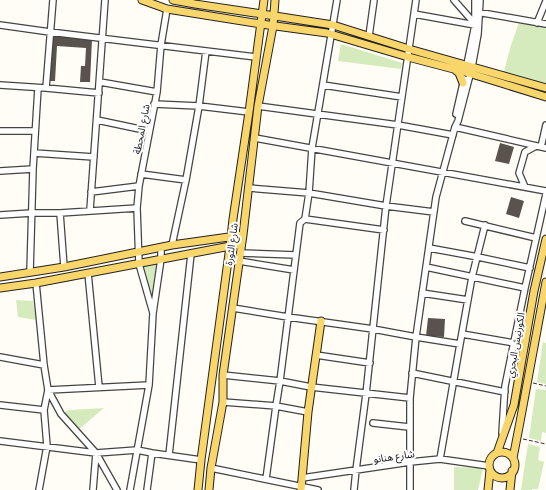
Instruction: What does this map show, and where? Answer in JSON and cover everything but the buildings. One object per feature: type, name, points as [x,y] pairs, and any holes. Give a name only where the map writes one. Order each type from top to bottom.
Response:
[{"type":"main road","points":[[142,0],[167,9],[273,26],[316,30],[454,69],[469,69]]},
{"type":"main road","points":[[174,0],[196,2],[334,26],[531,88],[546,97]]},
{"type":"main road","name":"شارع الثورة","points":[[198,490],[233,219],[264,0]]},
{"type":"main road","name":"شارع الثورة","points":[[209,490],[223,402],[223,374],[243,235],[258,106],[273,26],[275,0]]},
{"type":"main road","points":[[454,69],[460,76],[463,83]]},
{"type":"main road","points":[[531,88],[546,88]]},
{"type":"main road","points":[[0,277],[64,267],[172,245],[243,235]]},
{"type":"main road","name":"الكورنيش البحري","points":[[497,453],[514,405],[534,291],[546,239]]},
{"type":"main road","points":[[0,288],[36,283],[241,244]]},
{"type":"main road","name":"الكورنيش البحري","points":[[513,458],[546,282]]},
{"type":"main road","points":[[301,488],[311,387],[321,322]]},
{"type":"main road","points":[[488,490],[491,458],[497,453],[506,453],[513,458],[514,465],[510,490]]},
{"type":"main road","points":[[490,468],[496,476],[499,477],[507,476],[512,471]]},
{"type":"street","points":[[46,88],[53,0]]},
{"type":"street","points":[[90,210],[105,0]]},
{"type":"street","points":[[266,479],[300,223],[305,219],[309,194],[312,148],[334,26],[337,0]]},
{"type":"street","points":[[368,36],[374,0]]},
{"type":"street","points":[[354,490],[370,363],[386,206],[416,0]]},
{"type":"street","points":[[454,0],[475,25]]},
{"type":"street","points":[[410,490],[410,398],[416,337],[436,197],[452,135],[458,121],[478,34],[475,0]]},
{"type":"street","points":[[455,127],[454,121],[463,83],[469,69],[480,0]]},
{"type":"street","points":[[537,23],[546,0]]},
{"type":"street","name":"شارع المحطة","points":[[153,313],[139,264],[137,208],[141,174],[157,92],[161,45],[167,9]]},
{"type":"street","points":[[477,12],[546,24]]},
{"type":"street","points":[[414,14],[475,25]]},
{"type":"street","points":[[0,25],[256,57]]},
{"type":"street","points":[[172,245],[186,180],[199,106],[206,51]]},
{"type":"street","points":[[100,82],[157,92]]},
{"type":"street","points":[[0,85],[99,93]]},
{"type":"street","points":[[323,85],[402,97]]},
{"type":"street","points":[[30,272],[33,169],[38,88]]},
{"type":"street","points":[[154,104],[199,106],[249,112]]},
{"type":"street","points":[[258,106],[398,125],[452,135]]},
{"type":"street","points":[[97,120],[149,131]]},
{"type":"street","points":[[541,147],[546,125]]},
{"type":"street","points":[[455,127],[541,147]]},
{"type":"street","points":[[0,131],[35,131]]},
{"type":"street","points":[[255,138],[546,190]]},
{"type":"street","points":[[525,187],[520,173],[525,152],[541,147]]},
{"type":"street","points":[[34,153],[94,157]]},
{"type":"street","points":[[0,171],[33,169]]},
{"type":"street","points":[[141,174],[186,180]]},
{"type":"street","points":[[91,192],[139,186]]},
{"type":"street","points":[[249,188],[309,194],[434,212]]},
{"type":"street","points":[[502,440],[505,392],[525,288],[546,194]]},
{"type":"street","points":[[0,215],[137,208]]},
{"type":"street","points":[[60,213],[64,267]]},
{"type":"street","points":[[305,219],[384,230]]},
{"type":"street","points":[[465,221],[536,238]]},
{"type":"street","points":[[440,460],[472,277],[485,225]]},
{"type":"street","points":[[130,490],[149,385],[153,313],[161,260],[161,248]]},
{"type":"street","points":[[429,248],[478,256],[530,268]]},
{"type":"street","points":[[169,455],[191,254]]},
{"type":"street","points":[[240,257],[296,255]]},
{"type":"street","points":[[240,257],[294,270]]},
{"type":"street","points":[[426,267],[525,288]]},
{"type":"street","points":[[88,273],[99,387]]},
{"type":"street","points":[[36,283],[48,390],[44,410],[47,446],[39,490]]},
{"type":"street","points":[[422,293],[468,300]]},
{"type":"street","points":[[233,308],[460,344]]},
{"type":"street","points":[[462,334],[514,343]]},
{"type":"street","points":[[316,355],[370,363]]},
{"type":"street","points":[[0,357],[44,365]]},
{"type":"street","points":[[412,373],[505,392]]},
{"type":"street","points":[[223,374],[280,381],[311,387],[410,398]]},
{"type":"street","points":[[48,390],[149,385]]},
{"type":"street","points":[[48,390],[62,414],[96,453],[116,490]]},
{"type":"street","points":[[223,402],[276,406],[308,412]]},
{"type":"street","points":[[0,405],[44,410]]},
{"type":"street","points":[[372,423],[410,427]]},
{"type":"street","points":[[0,441],[96,453],[137,450],[201,460]]},
{"type":"street","points":[[93,490],[96,453]]},
{"type":"street","points":[[147,490],[152,453]]},
{"type":"street","name":"شارع هنانو","points":[[302,478],[410,462],[440,460],[490,468]]},
{"type":"street","points":[[212,468],[301,488],[318,490]]},
{"type":"path","points":[[528,382],[546,386]]},
{"type":"path","points":[[517,438],[546,444]]},
{"type":"green space","points":[[520,20],[546,24],[546,97],[501,83],[511,45]]},
{"type":"green space","points":[[341,44],[402,63],[401,69],[338,61]]},
{"type":"green space","points":[[159,264],[153,306],[141,267]]},
{"type":"green space","points":[[16,300],[33,301],[36,320],[18,317]]},
{"type":"green space","points":[[543,342],[546,343],[546,384],[537,382]]},
{"type":"green space","points":[[536,389],[546,390],[546,433],[542,432],[541,441],[529,438]]},
{"type":"green space","points":[[104,408],[77,431],[61,414],[69,410]]},
{"type":"green space","points":[[528,444],[540,447],[538,460],[544,462],[538,489],[521,490]]},
{"type":"green space","points":[[454,467],[483,468],[478,490],[454,490]]}]
